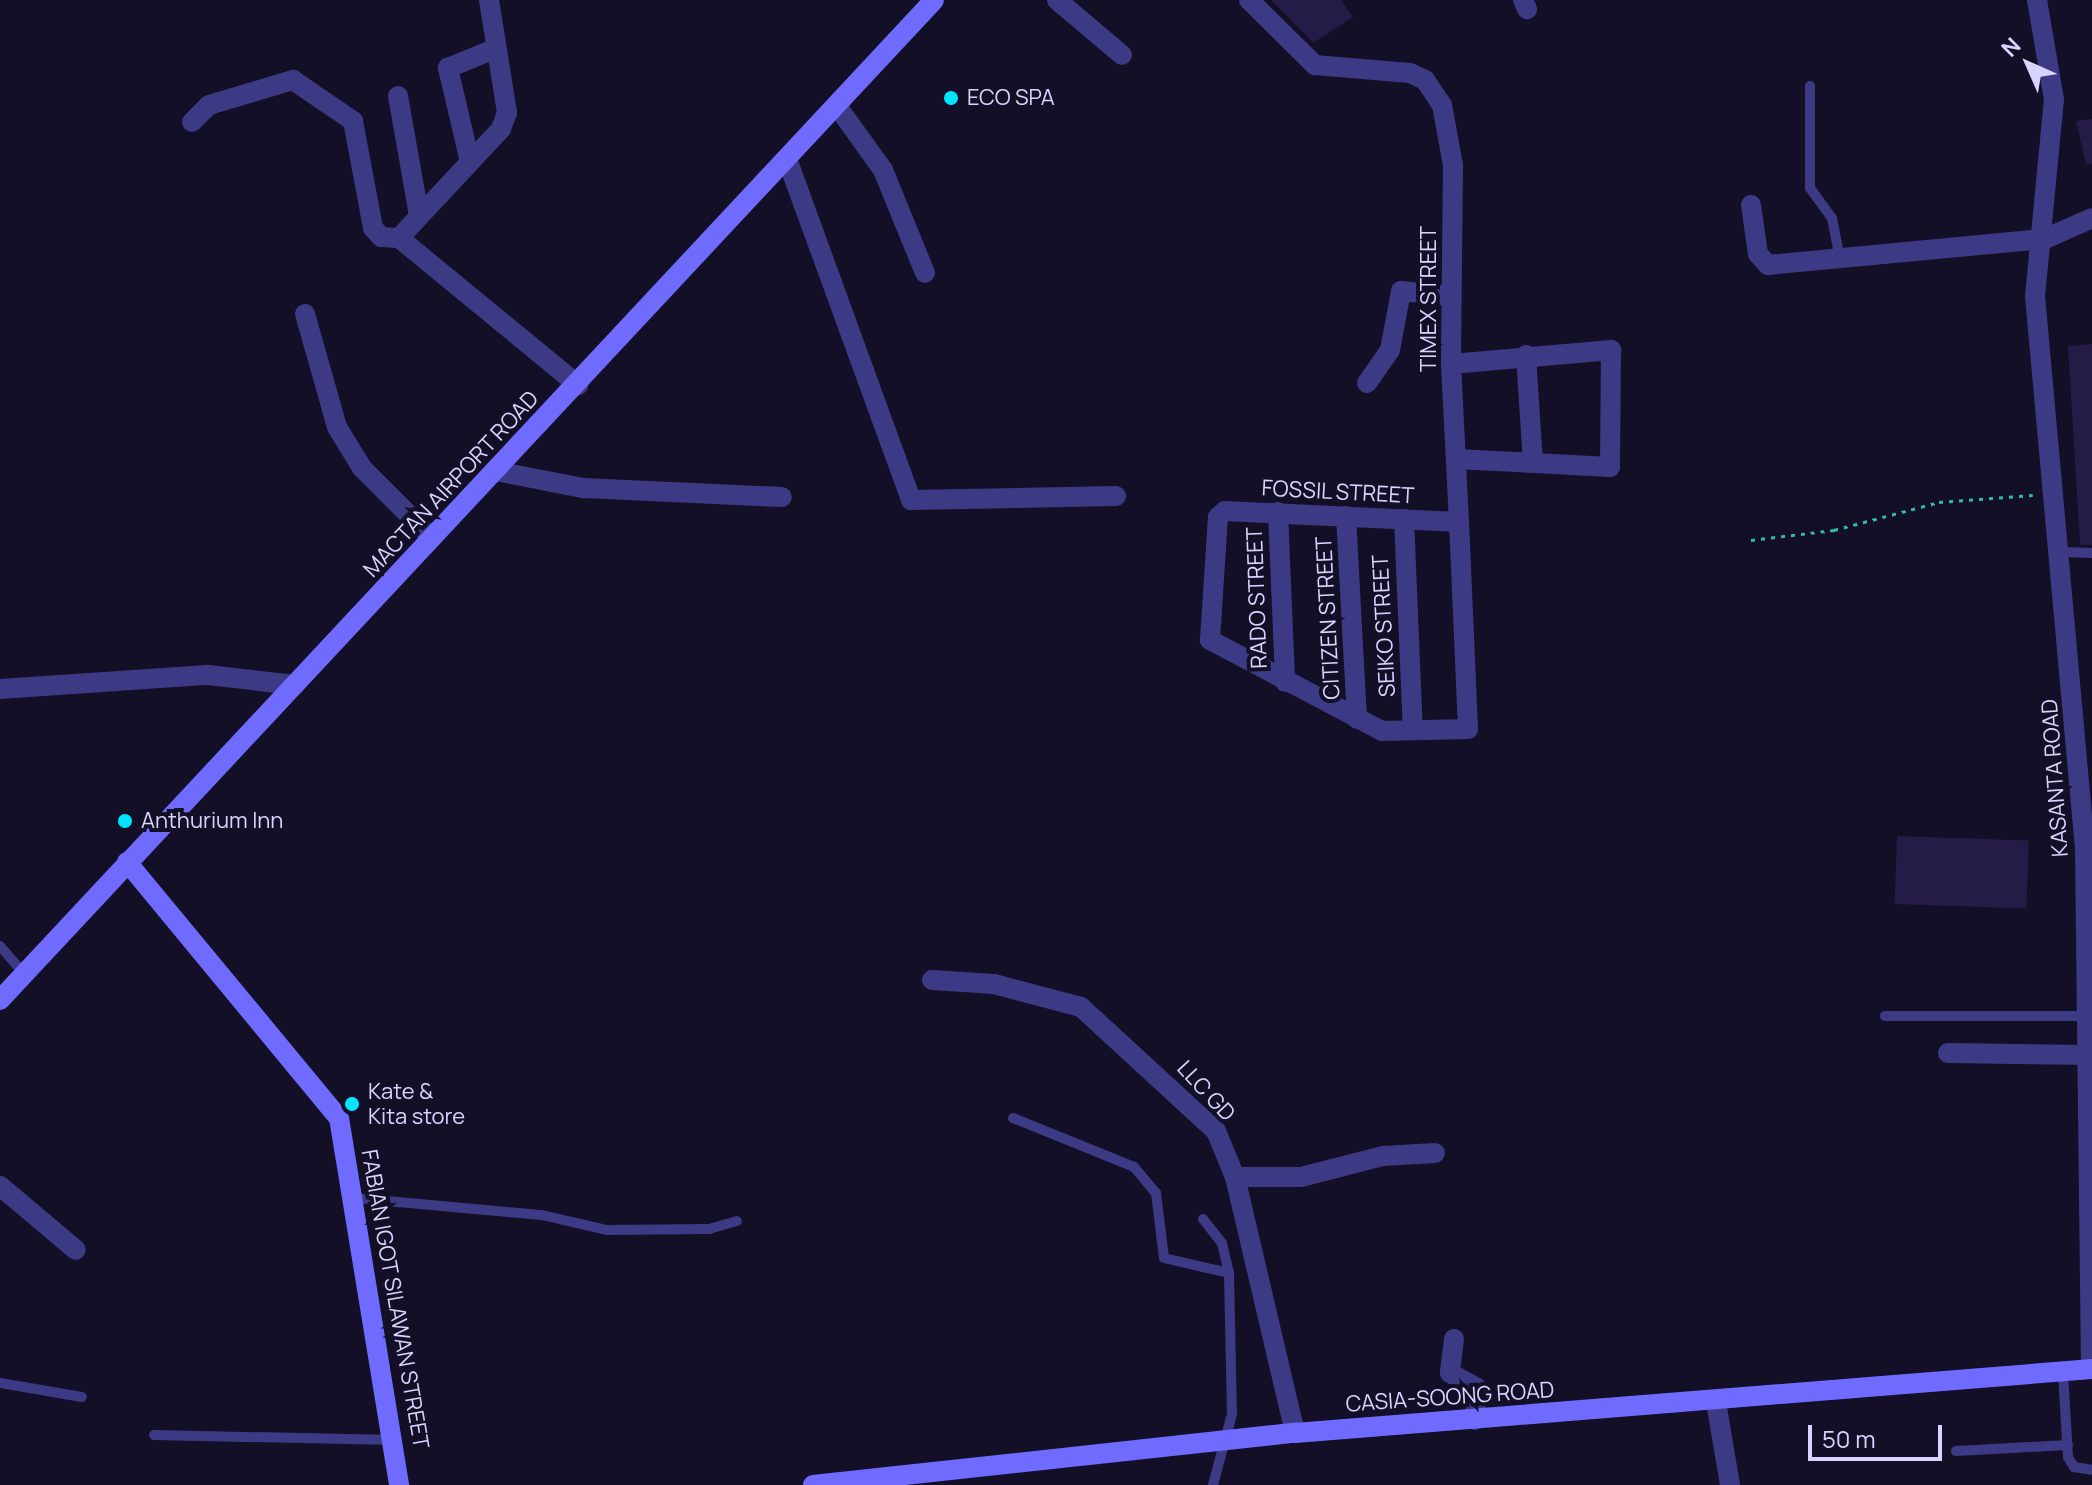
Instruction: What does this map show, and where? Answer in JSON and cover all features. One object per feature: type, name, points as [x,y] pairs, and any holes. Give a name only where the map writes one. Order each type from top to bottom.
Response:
[{"type":"street","points":[[399,238],[470,162],[507,113],[494,49],[489,0]]},
{"type":"street","name":"MACTAN AIRPORT ROAD","points":[[0,1000],[578,385],[934,0]]},
{"type":"street","points":[[1057,0],[1122,55]]},
{"type":"street","name":"TIMEX STREET","points":[[1249,0],[1315,65],[1425,80],[1451,136],[1451,364],[1468,729],[1413,730]]},
{"type":"street","name":"KASANTA ROAD","points":[[2037,0],[2054,99],[2045,239],[2035,296],[2063,552],[2091,1016],[2091,1369]]},
{"type":"street","points":[[470,162],[448,68],[494,49]]},
{"type":"street","points":[[192,122],[209,105],[293,80],[353,121],[373,228],[399,238],[578,385]]},
{"type":"street","points":[[398,96],[419,215]]},
{"type":"street","points":[[837,106],[883,170],[925,273]]},
{"type":"street","points":[[787,159],[911,500],[1116,496]]},
{"type":"street","points":[[1751,205],[1756,246],[1768,265],[1839,254],[2045,239],[2092,218]]},
{"type":"street","points":[[1367,383],[1390,350],[1401,291],[1452,296]]},
{"type":"street","points":[[305,314],[337,427],[362,468],[432,538]]},
{"type":"street","points":[[1451,364],[1526,355],[1611,350],[1610,467],[1456,459]]},
{"type":"street","points":[[1526,355],[1533,463]]},
{"type":"street","points":[[496,471],[583,488],[782,497]]},
{"type":"street","name":"FOSSIL STREET","points":[[1285,682],[1210,640],[1218,517],[1225,511],[1278,512],[1459,522]]},
{"type":"street","name":"RADO STREET","points":[[1278,512],[1285,682]]},
{"type":"street","name":"CITIZEN STREET","points":[[1346,516],[1357,719]]},
{"type":"street","name":"SEIKO STREET","points":[[1404,519],[1413,730]]},
{"type":"street","points":[[0,689],[208,675],[294,685]]},
{"type":"street","points":[[1285,682],[1382,731],[1413,730]]},
{"type":"street","name":"FABIAN IGOT SILAWAN STREET","points":[[127,862],[339,1118],[354,1198],[372,1332],[397,1440],[399,1485]]},
{"type":"street","name":"LLC GD","points":[[932,980],[994,984],[1081,1007],[1216,1131],[1235,1177],[1295,1433]]},
{"type":"street","points":[[1948,1053],[2091,1055]]},
{"type":"street","points":[[1235,1177],[1301,1177],[1383,1156],[1435,1153]]},
{"type":"street","points":[[0,1186],[76,1250]]},
{"type":"street","points":[[1454,1339],[1450,1373],[1477,1388],[1475,1420]]},
{"type":"street","name":"CASIA-SOONG ROAD","points":[[813,1485],[1295,1433],[1716,1402],[2091,1369]]},
{"type":"street","points":[[1716,1402],[1730,1485]]},
{"type":"lane","points":[[1810,86],[1810,188],[1832,218],[1839,254]]},
{"type":"lane","points":[[2063,552],[2092,553]]},
{"type":"lane","points":[[0,946],[24,974]]},
{"type":"lane","points":[[1885,1016],[2091,1016]]},
{"type":"lane","points":[[1013,1118],[1134,1167],[1156,1193],[1164,1258],[1229,1273]]},
{"type":"lane","points":[[354,1198],[542,1215],[607,1230],[709,1229],[737,1221]]},
{"type":"lane","points":[[1203,1219],[1222,1243],[1229,1273],[1226,1442],[1213,1485]]},
{"type":"lane","points":[[2063,1373],[2068,1445],[2074,1467],[2092,1470]]},
{"type":"lane","points":[[0,1383],[82,1397]]},
{"type":"lane","points":[[154,1435],[397,1440]]},
{"type":"lane","points":[[1956,1451],[2068,1445]]},
{"type":"path","points":[[1751,540],[1834,530],[1995,494],[2057,496]]},
{"type":"building","points":[[1271,0],[1341,0],[1353,17],[1313,43]]},
{"type":"building","points":[[2092,119],[2092,164],[2086,165],[2076,121]]},
{"type":"building","points":[[2092,344],[2092,545],[2080,545],[2068,346]]},
{"type":"building","points":[[1897,836],[2029,841],[2027,909],[1895,904]]},
{"type":"place","name":"ECO SPA","points":[[951,98]]},
{"type":"place","name":"Anthurium Inn","points":[[125,821]]},
{"type":"place","name":"Kate & Kita store","points":[[352,1104]]}]
